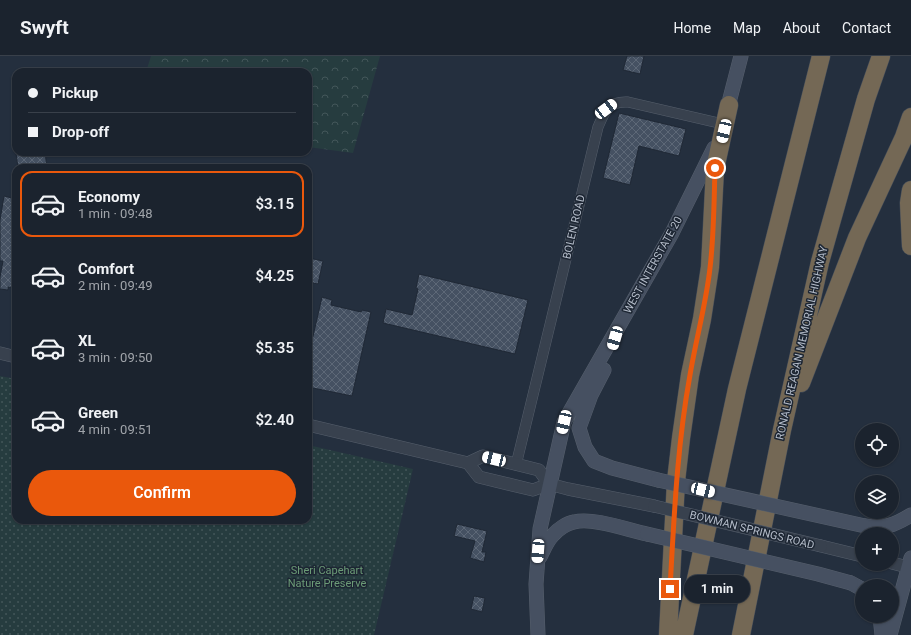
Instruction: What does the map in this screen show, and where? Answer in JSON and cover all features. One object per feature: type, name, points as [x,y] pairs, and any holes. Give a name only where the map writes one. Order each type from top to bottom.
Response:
[{"type":"highway","points":[[684,635],[737,389],[821,56]]},
{"type":"highway","name":"RONALD REAGAN MEMORIAL HIGHWAY","points":[[741,635],[782,430],[820,262],[866,98],[881,56]]},
{"type":"highway","points":[[668,635],[675,497],[681,438],[690,375],[702,319],[710,267],[715,168],[729,105]]},
{"type":"highway","points":[[782,430],[858,238],[904,137],[911,117]]},
{"type":"highway","points":[[911,190],[909,203],[911,246]]},
{"type":"main road","name":"WEST INTERSTATE 20","points":[[538,635],[536,611],[540,529],[564,422],[672,233],[714,149],[729,105],[741,56]]},
{"type":"main road","points":[[618,326],[609,360],[591,395],[579,428],[585,447],[594,461],[612,468],[658,480],[865,526],[882,527],[898,523],[911,515]]},
{"type":"main road","points":[[538,562],[546,544],[553,535],[567,524],[584,520],[818,574],[855,585]]},
{"type":"main road","points":[[890,635],[910,564]]},
{"type":"main road","points":[[881,623],[882,635]]},
{"type":"street","name":"BOLEN ROAD","points":[[516,465],[598,127],[606,109],[619,101],[628,102],[723,124]]},
{"type":"street","points":[[0,353],[12,356]]},
{"type":"street","points":[[312,426],[468,463],[483,456],[538,470],[549,484],[533,490],[478,477],[468,463]]},
{"type":"street","name":"BOWMAN SPRINGS ROAD","points":[[549,484],[654,506],[855,554]]},
{"type":"street","points":[[899,563],[910,564]]},
{"type":"green space","points":[[151,56],[380,56],[353,153],[312,148],[312,68],[147,68]]},
{"type":"green space","name":"Sheri Capehart Nature Preserve","points":[[0,376],[12,378],[12,524],[312,524],[312,446],[413,469],[374,635],[0,635]]},
{"type":"building","points":[[627,56],[644,56],[640,74],[623,70]]},
{"type":"building","points":[[619,113],[686,129],[679,156],[639,146],[630,185],[603,178]]},
{"type":"building","points":[[16,156],[46,156],[46,164],[17,164]]},
{"type":"building","points":[[4,196],[12,198],[12,288],[8,287],[8,290],[0,289],[0,277],[3,261],[0,261],[0,220]]},
{"type":"building","points":[[312,259],[323,261],[318,284],[312,283]]},
{"type":"building","points":[[419,274],[528,300],[515,354],[383,323],[386,309],[412,315],[418,289],[416,288]]},
{"type":"building","points":[[322,297],[332,300],[331,305],[361,312],[362,310],[371,312],[352,396],[312,388],[312,341]]},
{"type":"building","points":[[457,524],[487,531],[482,552],[486,552],[484,562],[470,558],[475,541],[454,536]]},
{"type":"building","points":[[474,596],[485,598],[482,612],[471,609]]},
{"type":"route","points":[[670,589],[676,481],[681,438],[690,375],[702,319],[710,267],[715,168]]}]
